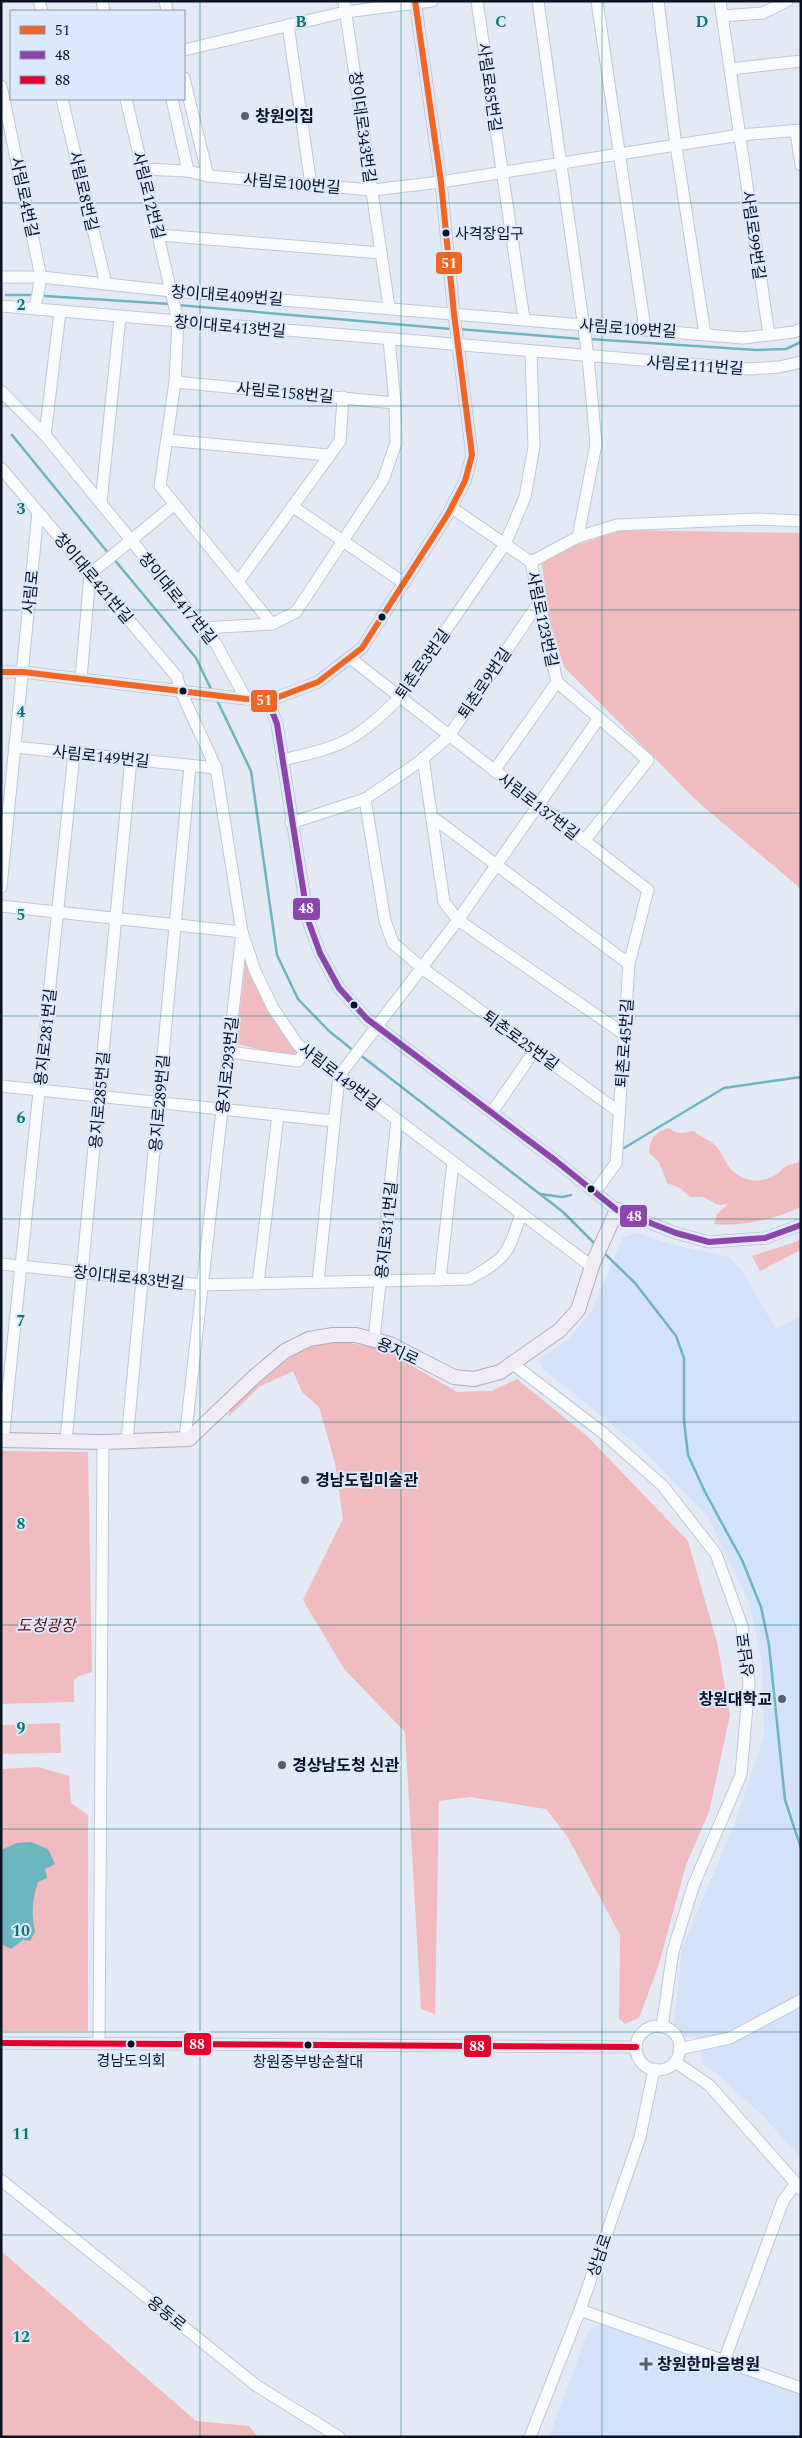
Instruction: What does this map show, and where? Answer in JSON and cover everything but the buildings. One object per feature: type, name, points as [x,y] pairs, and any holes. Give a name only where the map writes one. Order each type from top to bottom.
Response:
[{"type":"main road","name":"용지로","points":[[185,1439],[189,1438],[254,1377],[285,1351],[309,1340],[333,1335],[356,1335],[390,1344],[454,1377],[474,1379],[500,1372],[560,1330],[578,1310],[592,1264],[617,1210]]},
{"type":"main road","points":[[2,1440],[103,1442],[185,1439]]},
{"type":"street","points":[[185,50],[288,25],[345,6],[432,1]]},
{"type":"street","name":"사림로85번길","points":[[478,1],[503,172]]},
{"type":"street","points":[[538,1],[588,354],[596,444],[578,537]]},
{"type":"street","points":[[597,1],[645,329]]},
{"type":"street","points":[[658,1],[676,146],[705,334]]},
{"type":"street","points":[[720,1],[740,136]]},
{"type":"street","points":[[722,16],[763,13],[787,1]]},
{"type":"street","points":[[1,672],[22,672],[268,701],[318,682],[362,648],[452,508],[465,481],[472,455],[459,344],[454,319],[441,182],[415,2]]},
{"type":"street","name":"창이대로343번길","points":[[345,6],[389,307]]},
{"type":"street","points":[[288,25],[311,185]]},
{"type":"street","points":[[730,69],[801,61]]},
{"type":"street","points":[[185,82],[208,176]]},
{"type":"street","name":"사림로4번길","points":[[4,90],[42,277],[35,308]]},
{"type":"street","name":"사림로8번길","points":[[62,100],[106,284]]},
{"type":"street","name":"사림로12번길","points":[[126,100],[178,318]]},
{"type":"street","points":[[172,100],[188,171]]},
{"type":"street","points":[[441,182],[740,136],[798,131],[801,165]]},
{"type":"street","name":"사림로99번길","points":[[740,136],[769,335]]},
{"type":"street","name":"사림로100번길","points":[[143,169],[188,171],[208,176],[372,190],[441,182]]},
{"type":"street","points":[[503,172],[524,319]]},
{"type":"street","points":[[159,235],[381,253]]},
{"type":"street","name":"창이대로409번길","points":[[1,277],[42,277],[173,294],[389,307],[454,319]]},
{"type":"street","name":"창이대로413번길","points":[[1,306],[120,317],[178,318],[459,344]]},
{"type":"street","points":[[46,435],[60,312]]},
{"type":"street","points":[[101,503],[120,317]]},
{"type":"street","points":[[178,318],[176,382],[160,486],[272,624]]},
{"type":"street","name":"사림로109번길","points":[[454,319],[524,319],[584,329],[645,329],[743,338],[801,329]]},
{"type":"street","points":[[202,628],[272,624],[296,612],[383,480],[396,443],[395,403],[389,339]]},
{"type":"street","name":"사림로111번길","points":[[459,344],[749,369],[780,367],[801,362]]},
{"type":"street","points":[[505,544],[525,498],[534,447],[531,351]]},
{"type":"street","name":"사림로158번길","points":[[176,382],[395,403]]},
{"type":"street","name":"창이대로417번길","points":[[1,391],[46,435],[130,541],[216,644],[242,699]]},
{"type":"street","points":[[238,582],[328,455],[340,441],[343,397]]},
{"type":"street","points":[[167,440],[328,455]]},
{"type":"street","name":"창이대로421번길","points":[[1,468],[177,677],[182,692]]},
{"type":"street","points":[[81,680],[90,574],[175,504]]},
{"type":"street","points":[[292,506],[404,583]]},
{"type":"street","name":"사림로123번길","points":[[452,508],[531,562],[557,682],[648,760]]},
{"type":"street","name":"사림로","points":[[1,887],[38,512]]},
{"type":"street","points":[[531,562],[578,537],[618,525],[756,519],[801,521]]},
{"type":"street","name":"퇴촌로3번길","points":[[282,760],[333,747],[372,723],[400,697],[505,544]]},
{"type":"street","name":"퇴촌로9번길","points":[[291,823],[365,799],[423,758],[449,736],[539,602]]},
{"type":"street","name":"사림로137번길","points":[[350,658],[648,890]]},
{"type":"street","name":"사림로137번길","points":[[494,771],[557,682]]},
{"type":"street","name":"사림로149번길","points":[[182,692],[216,768],[242,932],[255,971],[273,1008],[298,1045],[341,1074],[453,1162],[592,1264]]},
{"type":"street","points":[[268,701],[277,724],[291,823],[308,920],[320,953],[339,988],[376,1030],[492,1112],[617,1210],[676,1233],[709,1242],[765,1238],[801,1225]]},
{"type":"street","points":[[318,1282],[334,1120],[341,1074],[458,920],[599,718]]},
{"type":"street","name":"사림로149번길","points":[[15,747],[216,768]]},
{"type":"street","name":"용지로281번길","points":[[2,1440],[74,753]]},
{"type":"street","points":[[423,758],[444,902],[458,920],[624,1034]]},
{"type":"street","name":"용지로285번길","points":[[66,1441],[132,759]]},
{"type":"street","name":"사림로137번길","points":[[584,841],[648,760]]},
{"type":"street","name":"용지로289번길","points":[[127,1441],[190,766]]},
{"type":"street","points":[[365,799],[385,922],[393,943],[422,968]]},
{"type":"street","points":[[431,816],[629,964]]},
{"type":"street","name":"퇴촌로45번길","points":[[595,1192],[616,1163],[629,964],[648,890]]},
{"type":"street","points":[[1,906],[242,932]]},
{"type":"street","name":"용지로293번길","points":[[185,1439],[242,932]]},
{"type":"street","name":"퇴촌로25번길","points":[[422,968],[619,1112]]},
{"type":"street","points":[[492,1112],[535,1050]]},
{"type":"street","points":[[228,1052],[298,1061],[305,1051]]},
{"type":"street","points":[[1,1086],[334,1120]]},
{"type":"street","points":[[258,1284],[278,1114]]},
{"type":"street","name":"용지로311번길","points":[[374,1340],[398,1120]]},
{"type":"street","points":[[440,1280],[453,1162]]},
{"type":"street","name":"창이대로483번길","points":[[1,1264],[202,1285],[469,1279],[498,1263],[509,1250],[522,1214]]},
{"type":"street","name":"상남로","points":[[513,1364],[603,1433],[663,1486],[716,1554],[742,1626],[749,1683],[741,1775],[691,1894],[673,1951],[662,2027]]},
{"type":"street","points":[[99,2044],[103,1442]]},
{"type":"street","points":[[680,2049],[730,2038],[801,2000]]},
{"type":"street","points":[[651,2027],[662,2027],[676,2036],[680,2049],[675,2062],[663,2069],[654,2069],[642,2064],[638,2058],[636,2047],[640,2036],[645,2030],[651,2027]]},
{"type":"street","points":[[1,2043],[636,2047]]},
{"type":"street","points":[[675,2062],[709,2085],[798,2186],[783,2201],[724,2361]]},
{"type":"street","name":"상남로","points":[[530,2437],[580,2310],[640,2137],[654,2069]]},
{"type":"street","name":"용동로","points":[[1,2180],[257,2386],[339,2437]]},
{"type":"street","points":[[580,2310],[801,2388]]},
{"type":"shaded area","name":"창원대학교","points":[[638,1233],[670,1244],[729,1257],[742,1271],[776,1329],[801,1316],[801,2159],[764,2117],[718,2075],[702,2064],[701,2050],[695,2037],[684,2037],[678,2032],[674,2023],[682,1948],[736,1820],[764,1736],[762,1662],[749,1602],[708,1517],[641,1448],[543,1369],[539,1359],[570,1338],[591,1312],[623,1237]]},
{"type":"shaded area","name":"창원한마음병원","points":[[601,2324],[801,2394],[801,2437],[549,2437],[587,2335],[591,2329]]},
{"type":"green space","points":[[622,530],[801,533],[801,889],[698,802],[564,667],[549,618],[541,557]]},
{"type":"green space","points":[[246,957],[267,1001],[296,1052],[294,1057],[236,1044]]},
{"type":"green space","points":[[669,1128],[678,1133],[694,1131],[711,1142],[718,1148],[729,1167],[746,1179],[765,1180],[777,1174],[786,1166],[801,1161],[801,1207],[758,1221],[725,1225],[714,1224],[717,1214],[728,1204],[718,1205],[704,1197],[690,1197],[680,1188],[667,1183],[659,1162],[649,1153],[654,1136],[660,1131]]},
{"type":"green space","points":[[801,1240],[801,1250],[760,1271],[752,1256]]},
{"type":"green space","points":[[334,1340],[383,1349],[457,1392],[492,1391],[517,1379],[587,1436],[688,1541],[717,1642],[730,1715],[709,1812],[686,1865],[658,1967],[639,2018],[625,2024],[619,2019],[620,1935],[567,1836],[546,1809],[470,1797],[439,1801],[435,2014],[421,2009],[405,1732],[344,1669],[303,1600],[343,1519],[335,1463],[319,1407],[302,1392],[293,1371],[259,1387],[228,1417],[232,1405],[301,1349]]},
{"type":"green space","name":"도청광장","points":[[1,1451],[88,1452],[92,1672],[79,1676],[74,1680],[74,1702],[1,1704]]},
{"type":"green space","points":[[60,1723],[61,1753],[1,1754],[1,1725]]},
{"type":"green space","points":[[38,1767],[69,1776],[71,1803],[88,1815],[88,2031],[1,2031],[1,1769]]},
{"type":"green space","points":[[1,2251],[196,2421],[249,2426],[258,2437],[1,2437]]},
{"type":"water","points":[[31,1842],[48,1849],[55,1864],[45,1869],[47,1878],[38,1882],[33,1901],[35,1932],[30,1941],[23,1940],[11,1949],[1,1944],[1,1850],[17,1843]]},
{"type":"waterway","points":[[6,295],[30,295]]},
{"type":"waterway","points":[[45,296],[170,304]]},
{"type":"waterway","points":[[178,305],[451,329]]},
{"type":"waterway","points":[[459,329],[581,339]]},
{"type":"waterway","points":[[589,339],[756,350],[786,349],[801,342]]},
{"type":"waterway","points":[[12,435],[109,554]]},
{"type":"waterway","points":[[113,558],[196,658],[212,691]]},
{"type":"waterway","points":[[216,698],[251,771],[277,955],[298,999],[329,1031],[354,1051]]},
{"type":"waterway","points":[[359,1054],[563,1212],[596,1245]]},
{"type":"waterway","points":[[624,1148],[724,1088],[801,1077]]},
{"type":"waterway","points":[[540,1194],[562,1197],[571,1195]]},
{"type":"waterway","points":[[603,1252],[635,1283],[676,1336],[684,1358],[684,1421],[688,1455],[705,1492],[742,1560],[761,1607],[769,1645],[785,1800],[801,1848]]},
{"type":"transit line","name":"51","points":[[1,672],[23,672],[268,701],[318,682],[362,648],[448,514],[465,481],[472,455],[454,314],[441,182],[415,1]]},
{"type":"transit line","name":"48","points":[[268,701],[277,724],[308,920],[320,953],[339,988],[367,1019],[556,1161],[617,1210],[676,1233],[709,1242],[765,1238],[801,1225]]},
{"type":"transit line","name":"88","points":[[1,2043],[636,2047]]},
{"type":"place","name":"창원의집","points":[[245,116]]},
{"type":"place","name":"사격장입구","points":[[446,233]]},
{"type":"place","name":"경남도립미술관","points":[[305,1480]]},
{"type":"place","name":"창원대학교","points":[[782,1699]]},
{"type":"place","name":"경상남도청 신관","points":[[282,1765]]},
{"type":"place","name":"경남도의회","points":[[131,2044]]},
{"type":"place","name":"창원중부방순찰대","points":[[308,2045]]},
{"type":"place","name":"창원한마음병원","points":[[646,2364]]}]
